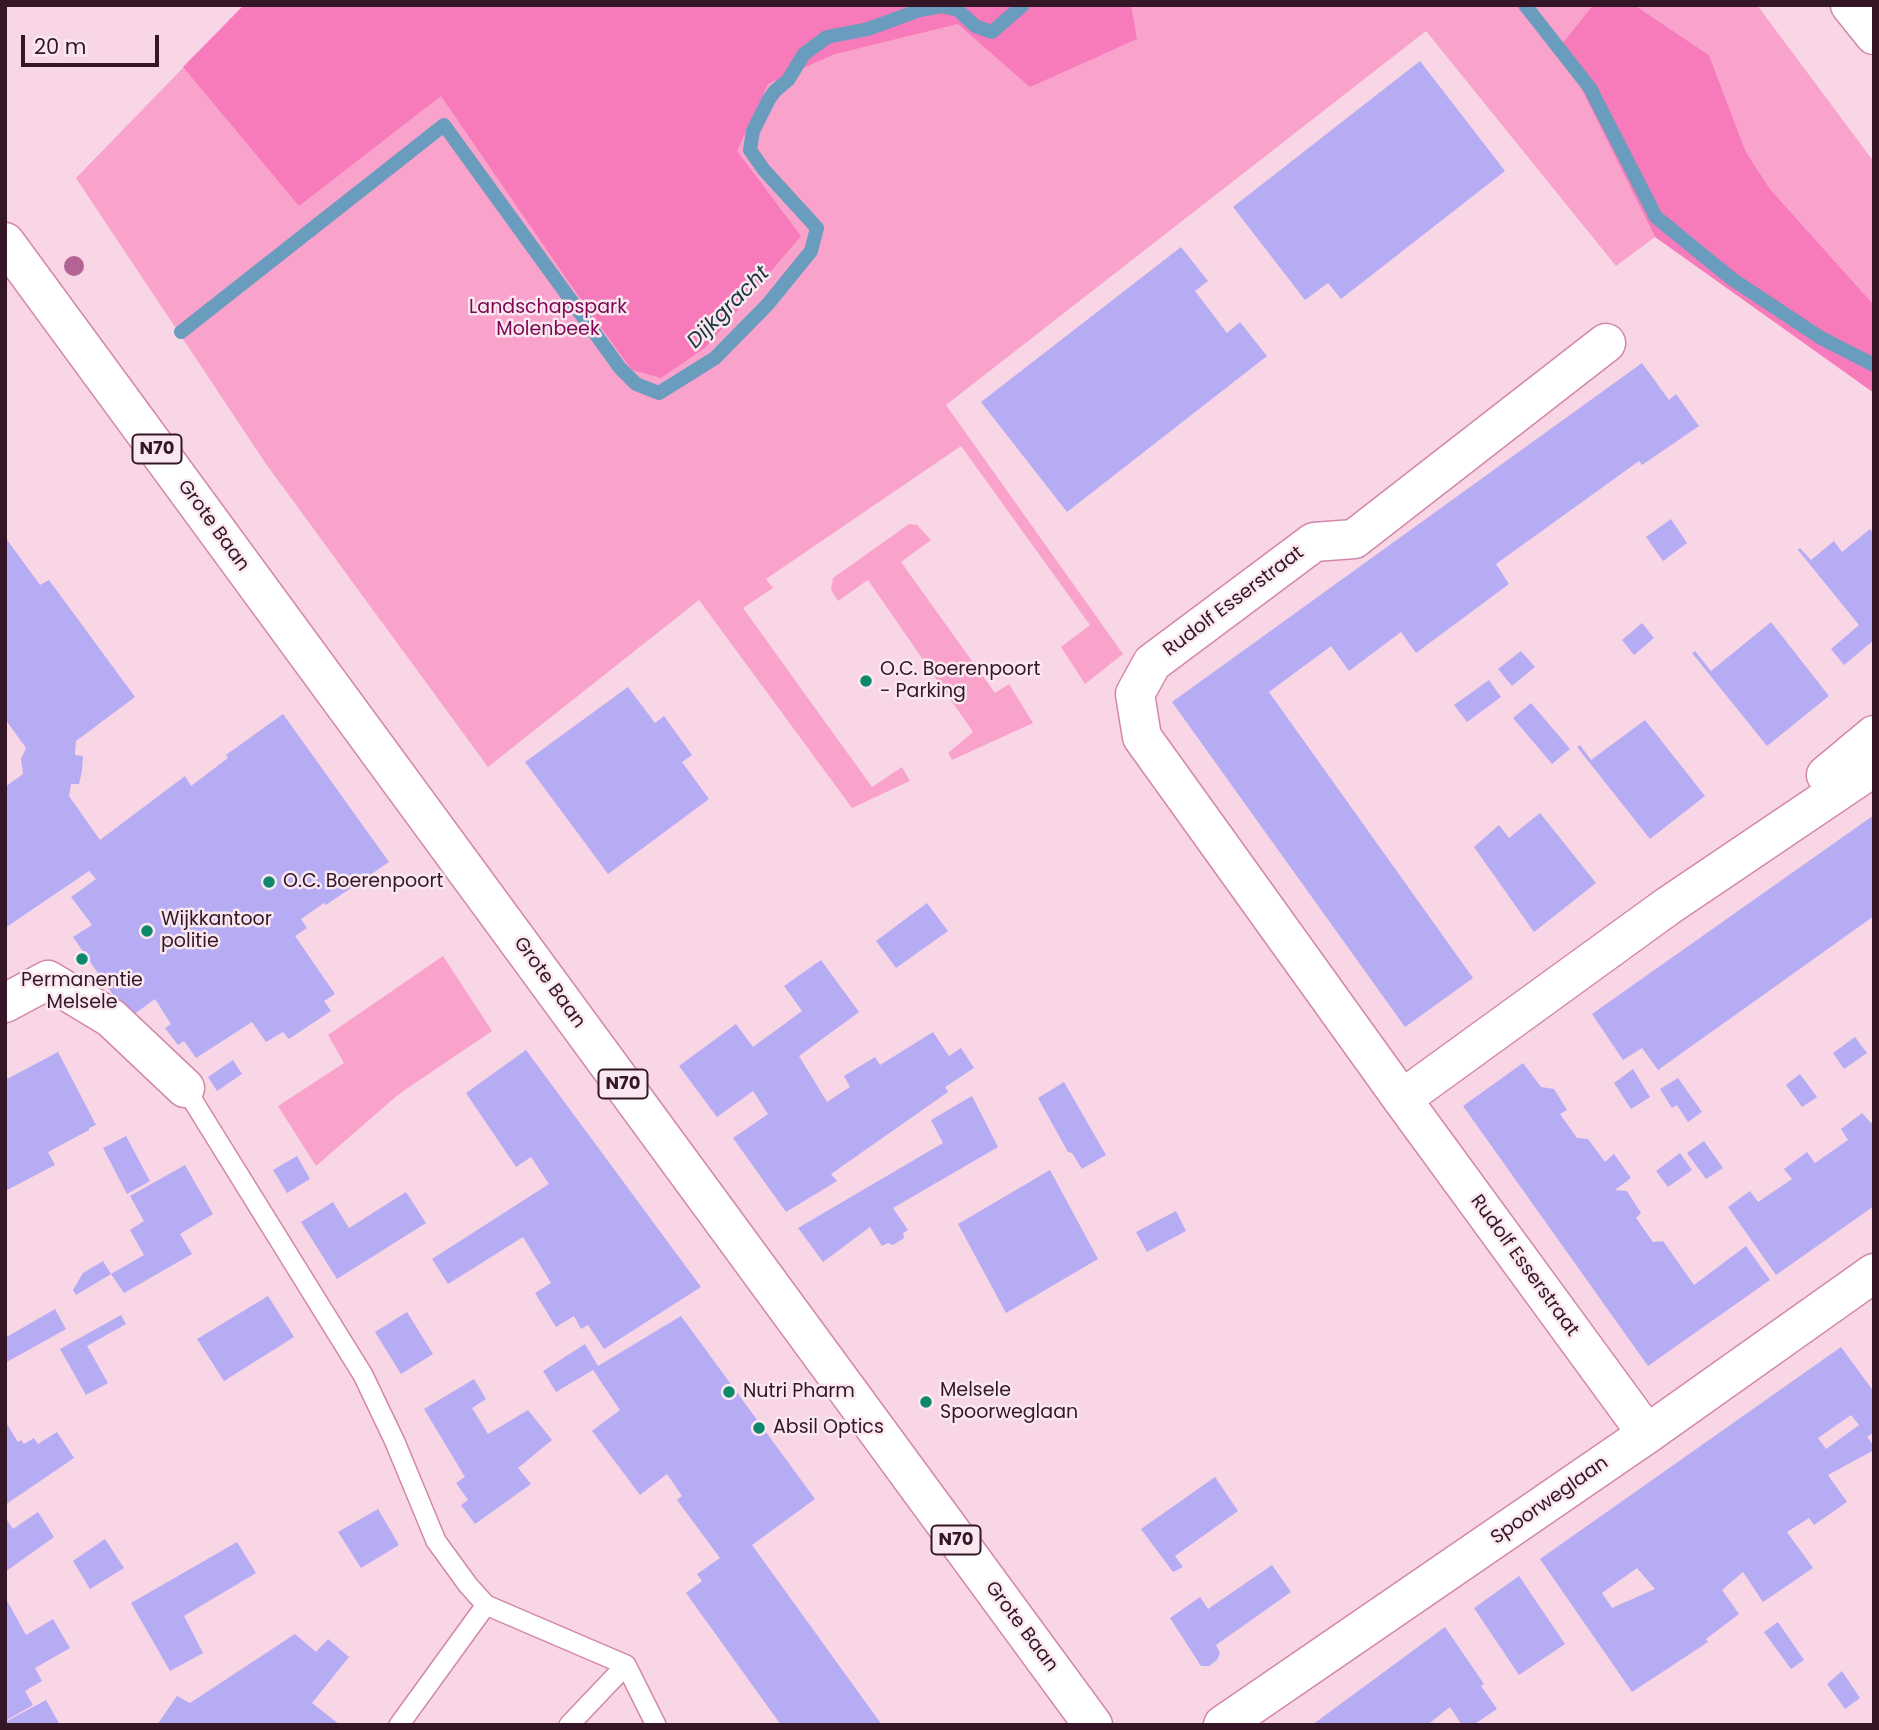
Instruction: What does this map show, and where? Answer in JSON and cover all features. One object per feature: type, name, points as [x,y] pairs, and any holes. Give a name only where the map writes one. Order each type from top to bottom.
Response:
[{"type":"street","points":[[1850,5],[1874,35]]},
{"type":"street","name":"Grote Baan","points":[[5,242],[1093,1725]]},
{"type":"street","name":"Rudolf Esserstraat","points":[[1606,343],[1354,539],[1314,542],[1163,654],[1152,663],[1135,694],[1142,737],[1647,1434]]},
{"type":"street","points":[[1668,906],[1874,735]]},
{"type":"street","points":[[1402,1099],[1668,906],[1874,767]]},
{"type":"street","points":[[5,1003],[48,980],[111,1018],[185,1088]]},
{"type":"street","name":"Spoorweglaan","points":[[1223,1725],[1647,1434],[1874,1273]]},
{"type":"lane","points":[[185,1088],[363,1375],[436,1541],[468,1585],[486,1605],[626,1665],[656,1725]]},
{"type":"lane","points":[[399,1725],[486,1605]]},
{"type":"lane","points":[[569,1725],[626,1665]]},
{"type":"green space","name":"Landschapspark Molenbeek","points":[[244,5],[1593,5],[1560,46],[1655,237],[1616,266],[1426,31],[946,405],[1123,654],[1085,684],[1061,647],[1090,625],[961,446],[766,579],[773,588],[743,608],[872,787],[902,767],[910,781],[852,808],[699,600],[488,767],[266,464],[76,178]]},
{"type":"green space","points":[[1629,5],[1757,5],[1874,162],[1874,305],[1770,189],[1746,152],[1709,55],[1636,6]]},
{"type":"green space","points":[[909,524],[917,525],[931,540],[901,562],[995,693],[1009,684],[1033,723],[952,760],[948,753],[973,732],[868,580],[838,601],[831,590],[833,578]]},
{"type":"green space","points":[[443,956],[492,1031],[399,1094],[316,1166],[278,1106],[344,1063],[328,1035]]},
{"type":"shaded area","points":[[244,5],[1131,5],[1137,39],[1030,87],[958,24],[835,54],[768,84],[737,151],[801,236],[706,347],[661,378],[632,370],[441,96],[299,206],[183,67]]},
{"type":"shaded area","points":[[1593,5],[1636,6],[1709,55],[1746,152],[1770,189],[1874,305],[1874,393],[1655,237],[1560,46]]},
{"type":"building","points":[[1420,61],[1505,171],[1341,299],[1328,283],[1305,300],[1233,207]]},
{"type":"building","points":[[1181,247],[1208,281],[1195,291],[1227,333],[1240,322],[1267,356],[1067,512],[981,402]]},
{"type":"building","points":[[1642,363],[1669,400],[1676,394],[1699,426],[1642,465],[1639,461],[1496,564],[1509,584],[1416,653],[1401,632],[1349,671],[1331,646],[1269,692],[1473,978],[1405,1027],[1172,702]]},
{"type":"building","points":[[1671,519],[1687,543],[1663,561],[1646,537]]},
{"type":"building","points":[[1870,529],[1874,534],[1874,640],[1844,665],[1831,649],[1859,625],[1798,550],[1800,548],[1811,560],[1834,541],[1842,552]]},
{"type":"building","points":[[5,537],[40,585],[49,580],[135,697],[76,741],[75,755],[83,756],[82,771],[79,784],[71,784],[69,796],[100,840],[185,776],[191,786],[228,758],[226,755],[283,714],[389,862],[301,919],[307,928],[295,936],[335,994],[324,1001],[331,1011],[289,1039],[283,1032],[266,1042],[252,1022],[196,1058],[184,1041],[178,1045],[165,1028],[171,1024],[155,999],[129,1018],[73,937],[92,925],[71,897],[96,879],[89,871],[5,928],[5,787],[23,774],[21,759],[26,748],[5,719]]},
{"type":"building","points":[[1771,622],[1829,696],[1767,746],[1692,653],[1695,651],[1711,671]]},
{"type":"building","points":[[1642,623],[1654,638],[1634,655],[1622,640]]},
{"type":"building","points":[[1521,651],[1535,667],[1512,686],[1498,669]]},
{"type":"building","points":[[1489,680],[1501,697],[1467,722],[1454,705]]},
{"type":"building","points":[[628,687],[655,723],[664,716],[692,755],[682,762],[709,799],[608,874],[525,762]]},
{"type":"building","points":[[1531,703],[1570,749],[1552,764],[1513,718]]},
{"type":"building","points":[[1645,720],[1705,796],[1650,839],[1577,747],[1580,745],[1591,760]]},
{"type":"building","points":[[1540,813],[1596,883],[1534,932],[1474,847],[1499,825],[1509,838]]},
{"type":"building","points":[[1874,815],[1874,916],[1658,1070],[1642,1048],[1623,1060],[1592,1014]]},
{"type":"building","points":[[927,903],[948,931],[896,968],[876,941]]},
{"type":"building","points":[[821,960],[859,1012],[799,1056],[827,1102],[850,1087],[844,1076],[875,1057],[880,1065],[933,1032],[949,1056],[961,1048],[974,1068],[945,1087],[948,1092],[831,1174],[837,1181],[786,1212],[733,1138],[768,1114],[753,1091],[717,1117],[679,1066],[736,1024],[753,1047],[802,1011],[784,986]]},
{"type":"building","points":[[1855,1037],[1867,1053],[1844,1069],[1833,1053]]},
{"type":"building","points":[[526,1050],[701,1287],[604,1349],[588,1325],[581,1329],[574,1316],[556,1327],[535,1293],[551,1283],[523,1237],[448,1284],[432,1259],[549,1184],[531,1157],[516,1167],[466,1093]]},
{"type":"building","points":[[58,1052],[96,1125],[48,1152],[55,1165],[5,1191],[5,1080]]},
{"type":"building","points":[[233,1060],[242,1074],[217,1091],[208,1077]]},
{"type":"building","points":[[1523,1063],[1541,1087],[1554,1089],[1567,1110],[1560,1114],[1577,1138],[1588,1139],[1605,1162],[1614,1154],[1631,1178],[1615,1190],[1627,1191],[1641,1213],[1636,1218],[1653,1242],[1663,1241],[1694,1285],[1746,1246],[1770,1280],[1648,1366],[1463,1106]]},
{"type":"building","points":[[1633,1069],[1650,1097],[1631,1109],[1614,1083]]},
{"type":"building","points":[[1800,1074],[1817,1097],[1802,1107],[1786,1085]]},
{"type":"building","points":[[1678,1078],[1702,1112],[1688,1122],[1677,1105],[1672,1108],[1660,1089]]},
{"type":"building","points":[[1064,1082],[1106,1155],[1082,1169],[1072,1153],[1068,1152],[1038,1098]]},
{"type":"building","points":[[972,1096],[998,1147],[893,1208],[908,1230],[903,1233],[904,1238],[893,1245],[888,1243],[882,1246],[870,1227],[823,1262],[798,1228],[943,1143],[931,1120]]},
{"type":"building","points":[[1862,1113],[1871,1123],[1874,1121],[1874,1206],[1776,1275],[1728,1207],[1750,1191],[1758,1202],[1792,1179],[1784,1169],[1807,1152],[1815,1163],[1848,1140],[1841,1129]]},
{"type":"building","points":[[126,1136],[150,1181],[127,1194],[103,1148]]},
{"type":"building","points":[[1704,1141],[1723,1168],[1706,1179],[1687,1153]]},
{"type":"building","points":[[1680,1153],[1692,1170],[1668,1187],[1656,1171]]},
{"type":"building","points":[[297,1156],[310,1179],[287,1193],[273,1170]]},
{"type":"building","points":[[185,1165],[213,1214],[180,1234],[192,1254],[124,1293],[111,1274],[144,1255],[130,1230],[144,1221],[130,1196]]},
{"type":"building","points":[[1050,1170],[1098,1259],[1006,1313],[958,1224]]},
{"type":"building","points":[[406,1192],[426,1223],[337,1279],[301,1222],[333,1202],[349,1228]]},
{"type":"building","points":[[1176,1211],[1186,1231],[1147,1252],[1136,1232]]},
{"type":"building","points":[[103,1261],[111,1274],[76,1295],[73,1290],[83,1273]]},
{"type":"building","points":[[268,1296],[294,1337],[224,1381],[197,1339]]},
{"type":"building","points":[[55,1309],[66,1329],[5,1363],[5,1338]]},
{"type":"building","points":[[407,1312],[433,1354],[401,1374],[375,1332]]},
{"type":"building","points":[[121,1315],[126,1324],[87,1346],[108,1383],[86,1395],[60,1349]]},
{"type":"building","points":[[681,1316],[815,1499],[752,1545],[882,1725],[781,1725],[686,1593],[702,1581],[697,1574],[720,1558],[677,1500],[682,1496],[667,1474],[640,1495],[592,1431],[620,1410],[593,1370],[556,1392],[543,1371],[585,1344],[598,1366]]},
{"type":"building","points":[[1841,1347],[1874,1392],[1874,1432],[1867,1437],[1874,1450],[1828,1475],[1847,1502],[1814,1525],[1809,1518],[1787,1532],[1813,1568],[1763,1602],[1743,1572],[1722,1590],[1739,1614],[1706,1639],[1708,1642],[1632,1692],[1540,1559]],"holes":[[[1851,1415],[1859,1425],[1826,1449],[1818,1438]],[[1637,1568],[1655,1589],[1612,1608],[1602,1593]]]},
{"type":"building","points":[[474,1379],[486,1399],[472,1408],[488,1434],[528,1410],[552,1440],[518,1468],[531,1484],[475,1524],[461,1505],[468,1500],[456,1483],[465,1477],[424,1409]]},
{"type":"building","points":[[5,1421],[18,1442],[21,1440],[24,1444],[34,1438],[38,1444],[57,1432],[74,1458],[5,1505]]},
{"type":"building","points":[[1215,1477],[1238,1511],[1175,1556],[1183,1567],[1173,1572],[1141,1529]]},
{"type":"building","points":[[378,1509],[399,1545],[361,1568],[338,1532]]},
{"type":"building","points":[[38,1512],[54,1537],[5,1572],[5,1517],[13,1529]]},
{"type":"building","points":[[105,1539],[124,1568],[90,1589],[73,1561]]},
{"type":"building","points":[[237,1542],[256,1573],[184,1616],[203,1653],[170,1671],[131,1603]]},
{"type":"building","points":[[1272,1565],[1291,1592],[1216,1645],[1220,1653],[1217,1660],[1209,1666],[1201,1666],[1170,1618],[1200,1597],[1208,1609]]},
{"type":"building","points":[[1519,1576],[1565,1644],[1519,1675],[1474,1608]]},
{"type":"building","points":[[5,1597],[26,1635],[53,1619],[70,1648],[35,1668],[42,1681],[25,1691],[33,1705],[5,1721]]},
{"type":"building","points":[[1778,1622],[1804,1660],[1791,1669],[1764,1632]]},
{"type":"building","points":[[1445,1627],[1484,1684],[1481,1686],[1497,1709],[1473,1725],[1462,1725],[1450,1707],[1427,1725],[1312,1725]]},
{"type":"building","points":[[295,1634],[316,1652],[328,1639],[349,1657],[312,1703],[340,1725],[157,1725],[177,1696],[190,1703]]},
{"type":"building","points":[[1842,1671],[1860,1698],[1845,1709],[1827,1684]]},
{"type":"building","points":[[46,1700],[60,1725],[5,1725],[5,1722]]},
{"type":"waterway","name":"Dijkgracht","points":[[181,332],[444,125],[620,368],[636,384],[659,393],[715,358],[768,304],[811,251],[817,228],[764,170],[750,150],[753,131],[769,99],[788,80],[804,54],[827,37],[868,29],[920,10],[942,6],[958,10],[975,26],[992,32],[1023,5]]},
{"type":"waterway","points":[[1525,5],[1590,88],[1656,217],[1732,279],[1821,338],[1874,365]]},
{"type":"place","name":"O.C. Boerenpoort - Parking","points":[[866,681]]},
{"type":"place","name":"O.C. Boerenpoort","points":[[269,882]]},
{"type":"place","name":"Wijkkantoor politie","points":[[147,931]]},
{"type":"place","name":"Permanentie Melsele","points":[[82,959]]},
{"type":"place","name":"Nutri Pharm","points":[[729,1392]]},
{"type":"place","name":"Melsele Spoorweglaan","points":[[926,1402]]},
{"type":"place","name":"Absil Optics","points":[[759,1428]]}]
